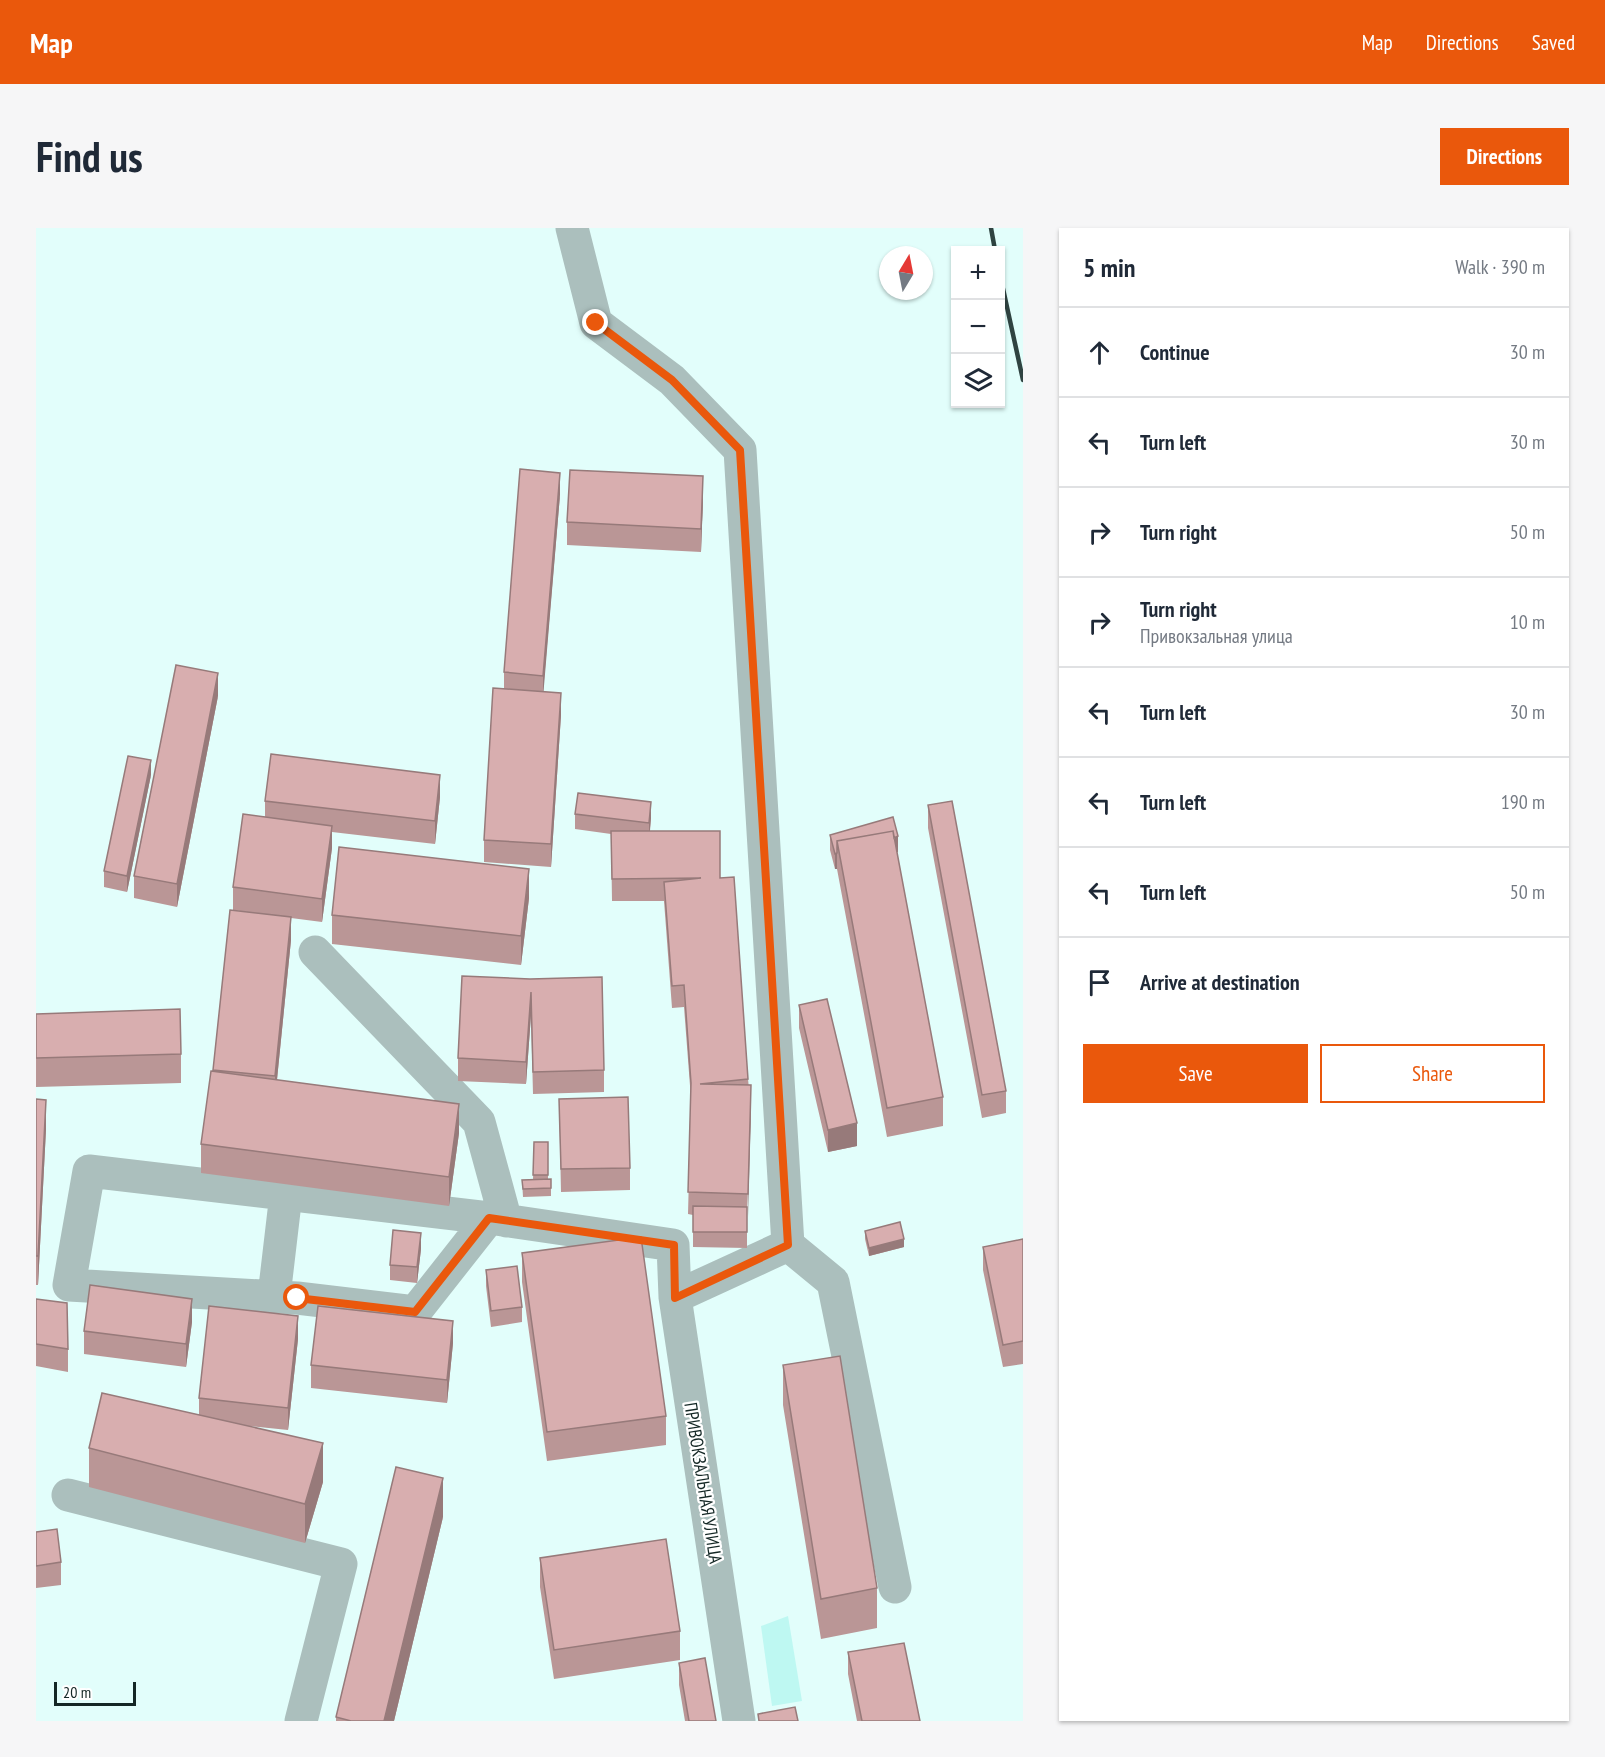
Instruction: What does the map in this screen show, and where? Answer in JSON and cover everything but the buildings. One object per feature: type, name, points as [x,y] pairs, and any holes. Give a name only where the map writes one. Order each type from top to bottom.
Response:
[{"type":"street","points":[[572,228],[596,323],[672,380],[740,450],[788,1245],[833,1282],[896,1587]]},
{"type":"street","points":[[315,952],[479,1122],[498,1219]]},
{"type":"street","points":[[89,1171],[498,1219],[415,1312],[274,1296],[69,1285],[89,1171]]},
{"type":"street","points":[[274,1296],[285,1194]]},
{"type":"street","name":"ПРИВОКЗАЛЬНАЯ УЛИЦА","points":[[498,1219],[674,1245],[675,1298],[739,1721]]},
{"type":"street","points":[[675,1298],[788,1245]]},
{"type":"street","points":[[68,1495],[341,1564],[302,1721]]},
{"type":"shaded area","points":[[788,1616],[802,1701],[772,1706],[761,1626]]},
{"type":"railway","points":[[991,228],[994,246]]},
{"type":"railway","points":[[1005,298],[1023,380]]},
{"type":"route","points":[[297,1298],[415,1312],[489,1218],[674,1245],[675,1298],[788,1245],[740,450],[672,380],[596,323]]}]
